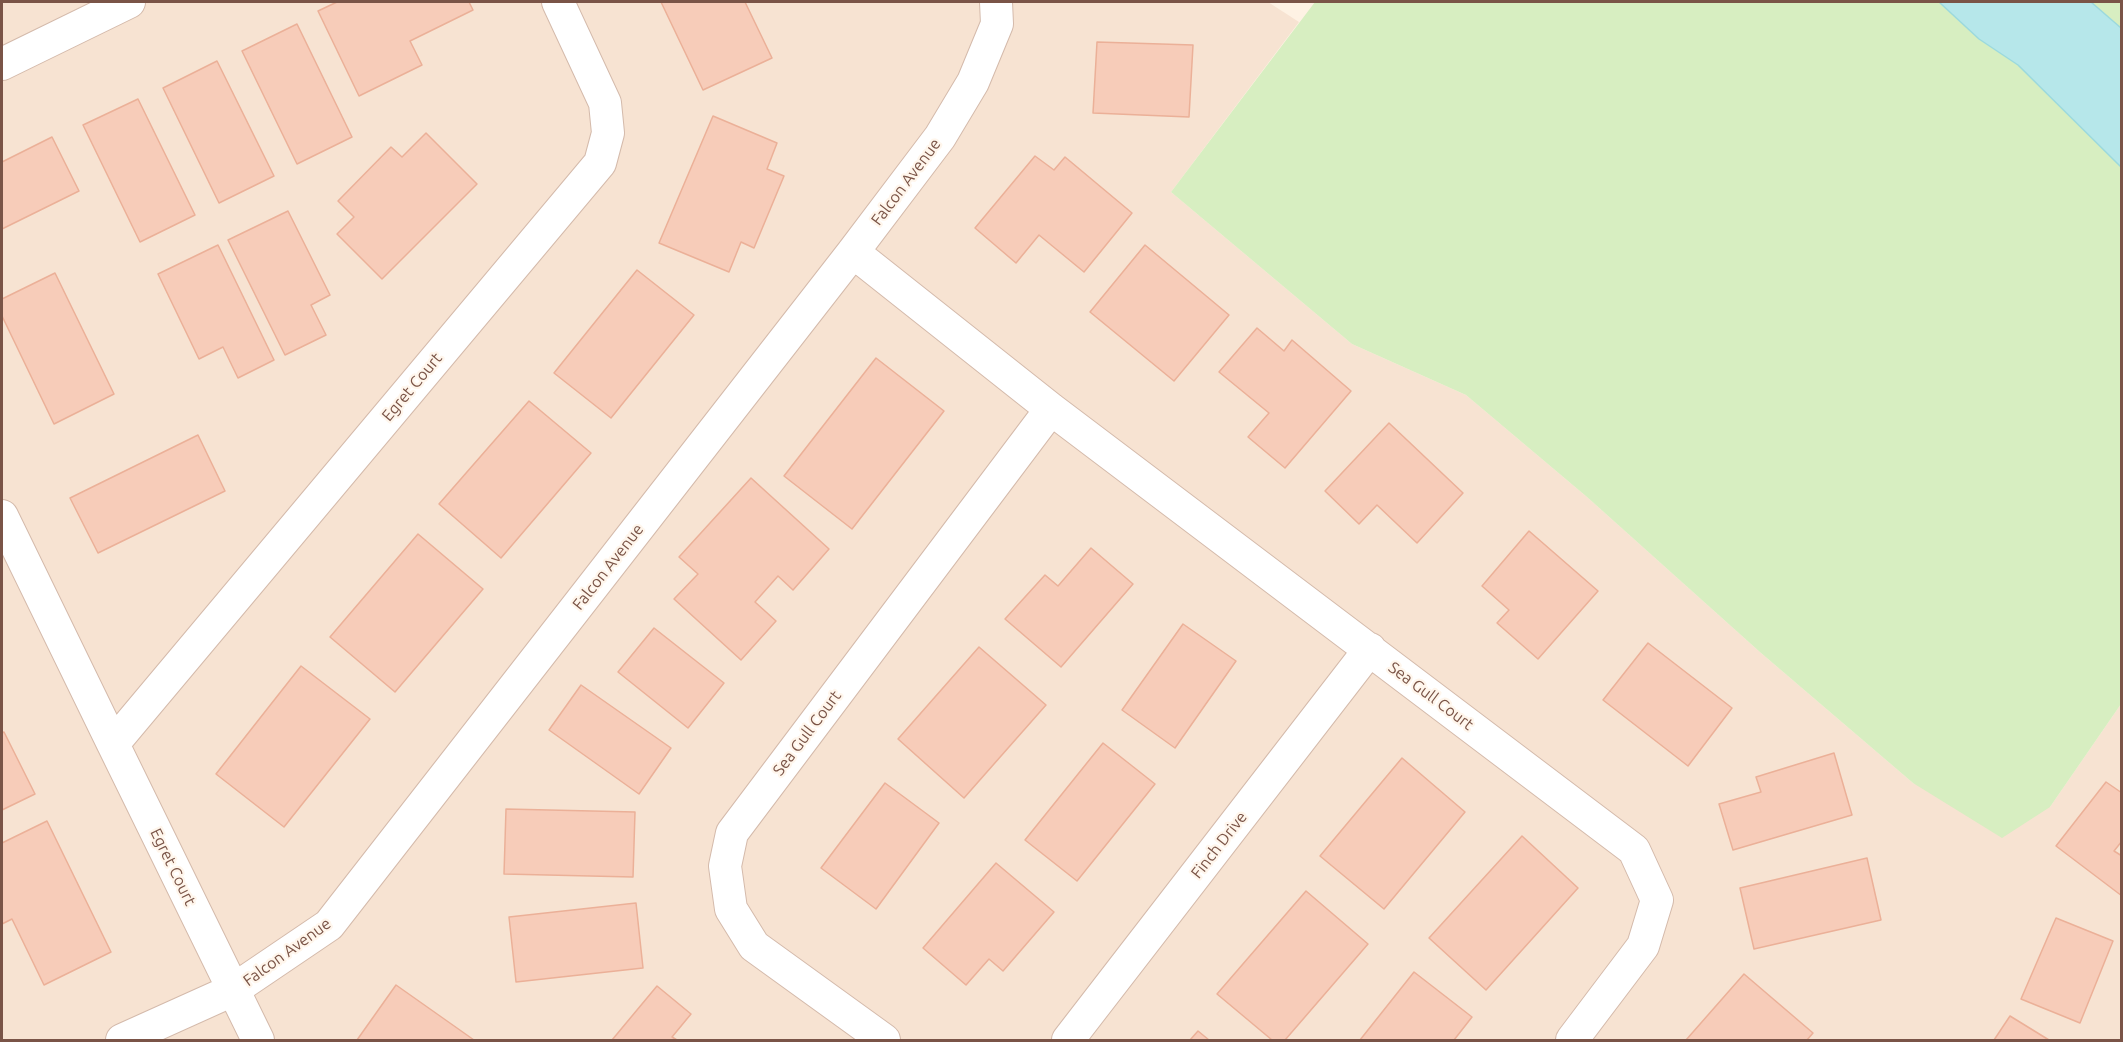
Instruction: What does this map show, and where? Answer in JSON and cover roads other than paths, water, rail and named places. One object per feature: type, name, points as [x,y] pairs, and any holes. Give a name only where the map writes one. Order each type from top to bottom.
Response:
[{"type":"street","points":[[2,64],[129,2]]},
{"type":"street","name":"Egret Court","points":[[113,744],[600,163],[608,133],[605,103],[558,2]]},
{"type":"street","name":"Falcon Avenue","points":[[122,1041],[233,990],[329,925],[940,137],[973,82],[997,24],[996,2]]},
{"type":"street","name":"Sea Gull Court","points":[[853,252],[1051,410],[1634,850],[1657,900],[1643,946],[1572,1041]]},
{"type":"street","name":"Sea Gull Court","points":[[884,1041],[754,946],[731,909],[725,866],[732,833],[1051,410]]},
{"type":"street","name":"Egret Court","points":[[2,516],[258,1041]]},
{"type":"street","name":"Finch Drive","points":[[1068,1041],[1370,649]]},
{"type":"water","points":[[1939,2],[2091,2],[2121,28],[2121,167],[2018,65],[1979,39]]}]
